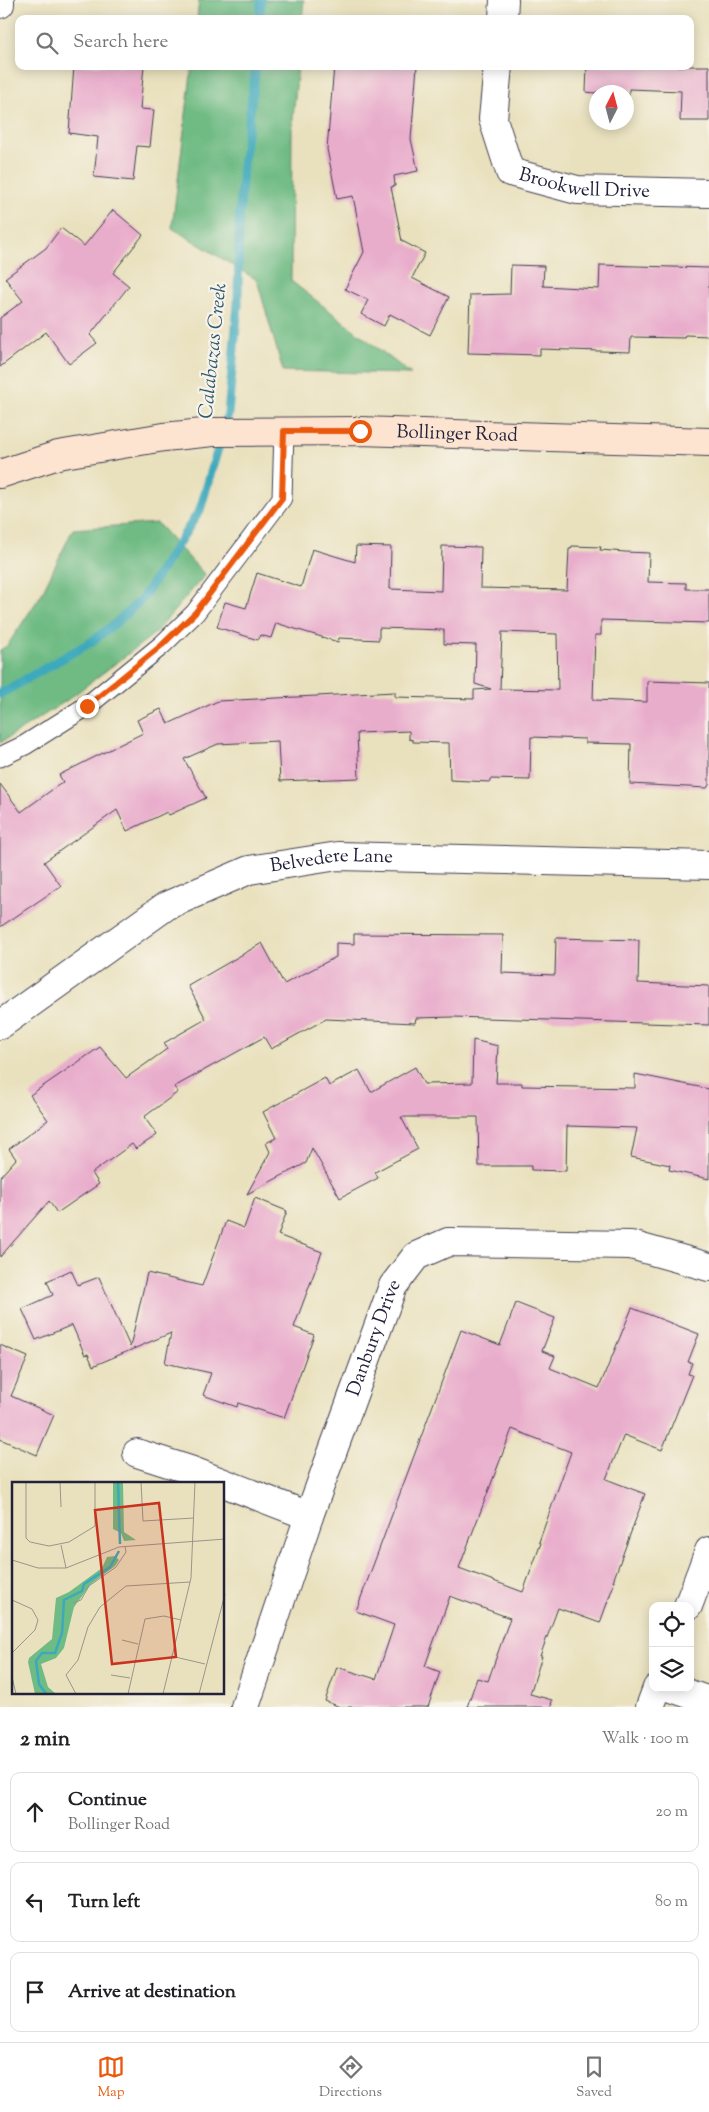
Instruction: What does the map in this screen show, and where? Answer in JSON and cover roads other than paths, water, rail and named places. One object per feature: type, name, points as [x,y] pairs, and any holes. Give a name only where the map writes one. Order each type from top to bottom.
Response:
[{"type":"main road","name":"Bollinger Road","points":[[0,474],[58,455],[164,437],[213,432],[360,431],[709,442]]},
{"type":"street","points":[[503,15],[504,0]]},
{"type":"street","name":"Brookwell Drive","points":[[498,70],[493,119],[510,172],[577,190],[709,193]]},
{"type":"street","name":"Belvedere Lane","points":[[0,1025],[166,906],[249,870],[338,856],[709,865]]},
{"type":"street","name":"Danbury Drive","points":[[245,1707],[309,1516],[393,1286],[416,1256],[448,1242],[631,1245],[709,1267]]},
{"type":"street","points":[[137,1453],[221,1482]]},
{"type":"street","points":[[225,1484],[309,1516]]},
{"type":"street","points":[[690,1602],[709,1552]]},
{"type":"street","points":[[650,1707],[655,1692]]},
{"type":"street","points":[[683,1692],[709,1701]]},
{"type":"lane","points":[[0,757],[25,745],[87,706],[162,645],[195,613],[282,498],[276,431]]},
{"type":"waterway","name":"Calabazas Creek","points":[[260,15],[261,0]]},
{"type":"waterway","name":"Calabazas Creek","points":[[0,694],[91,642],[117,622],[142,599],[200,510],[228,414],[238,305],[239,222],[243,165],[255,70]]}]
